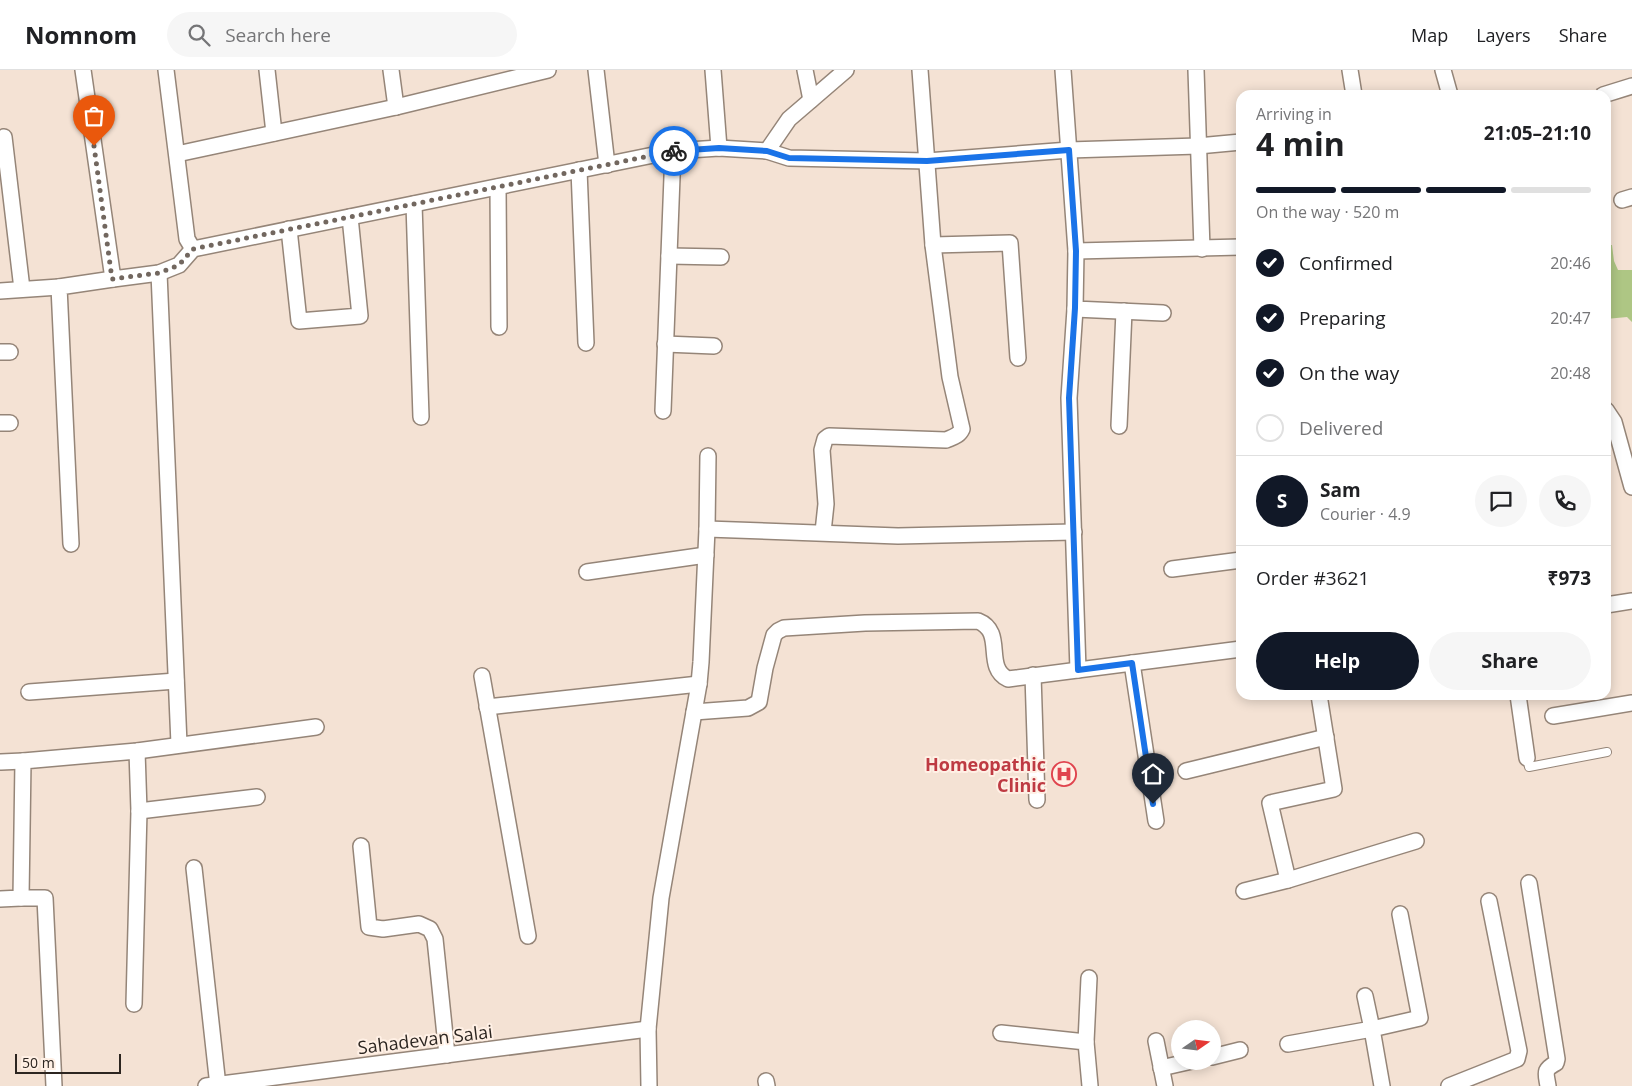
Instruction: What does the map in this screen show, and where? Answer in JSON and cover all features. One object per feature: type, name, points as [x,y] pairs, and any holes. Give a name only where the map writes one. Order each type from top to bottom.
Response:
[{"type":"street","points":[[83,70],[112,279]]},
{"type":"street","points":[[166,70],[187,239],[193,249]]},
{"type":"street","points":[[267,70],[274,133]]},
{"type":"street","points":[[392,70],[396,107]]},
{"type":"street","points":[[177,154],[396,107],[495,76],[548,70]]},
{"type":"street","points":[[596,70],[606,165]]},
{"type":"street","points":[[713,70],[719,148]]},
{"type":"street","points":[[805,70],[811,100]]},
{"type":"street","points":[[767,151],[789,119],[846,70]]},
{"type":"street","points":[[823,532],[826,504],[822,450],[825,440],[829,436],[946,440],[956,437],[962,429],[950,378],[933,245],[920,70]]},
{"type":"street","points":[[1063,70],[1076,251],[1075,308],[1069,398],[1078,670]]},
{"type":"street","points":[[1196,70],[1202,249]]},
{"type":"street","points":[[1350,70],[1353,90]]},
{"type":"street","points":[[1443,70],[1449,90]]},
{"type":"street","points":[[1611,93],[1632,86]]},
{"type":"street","points":[[4,137],[22,289]]},
{"type":"street","points":[[0,290],[59,286],[159,273],[179,265],[193,249],[673,151],[719,148],[767,151],[789,158],[927,161],[1069,150],[1198,146],[1236,142]]},
{"type":"street","points":[[663,411],[673,151]]},
{"type":"street","points":[[579,170],[586,343]]},
{"type":"street","points":[[498,187],[499,327]]},
{"type":"street","points":[[414,204],[421,417]]},
{"type":"street","points":[[288,229],[299,321],[360,316],[350,217]]},
{"type":"street","points":[[933,245],[1010,243],[1018,358]]},
{"type":"street","points":[[1076,251],[1236,247]]},
{"type":"street","points":[[669,256],[721,257]]},
{"type":"street","points":[[159,273],[179,744]]},
{"type":"street","points":[[59,286],[70,544]]},
{"type":"street","points":[[1075,308],[1163,313]]},
{"type":"street","points":[[1119,426],[1124,311]]},
{"type":"street","points":[[665,344],[714,346]]},
{"type":"street","points":[[1611,418],[1614,422],[1632,487]]},
{"type":"street","points":[[649,1086],[648,1029],[661,898],[699,684],[706,555],[708,456]]},
{"type":"street","points":[[707,529],[898,536],[1074,532]]},
{"type":"street","points":[[587,572],[706,555]]},
{"type":"street","points":[[1172,569],[1236,561]]},
{"type":"street","points":[[1611,605],[1632,601]]},
{"type":"street","points":[[694,712],[748,708],[759,702],[764,668],[774,635],[778,630],[784,628],[978,621],[986,624],[991,632],[997,670],[1008,679],[1236,650]]},
{"type":"street","points":[[1132,663],[1156,821]]},
{"type":"street","points":[[1034,675],[1037,800]]},
{"type":"street","points":[[482,676],[528,936]]},
{"type":"street","points":[[29,692],[176,681]]},
{"type":"street","points":[[487,707],[699,684]]},
{"type":"street","points":[[1288,880],[1270,803],[1334,789],[1320,700]]},
{"type":"street","points":[[1519,700],[1527,758]]},
{"type":"street","points":[[1553,716],[1632,703]]},
{"type":"street","points":[[1,762],[137,751],[316,727]]},
{"type":"street","points":[[1186,772],[1326,737]]},
{"type":"street","points":[[134,1004],[139,811],[137,751]]},
{"type":"street","points":[[21,898],[23,761]]},
{"type":"street","points":[[139,811],[258,797]]},
{"type":"street","points":[[1244,891],[1288,880],[1416,841]]},
{"type":"street","points":[[361,846],[370,927],[383,929],[419,924],[430,929],[435,939],[447,1055]]},
{"type":"street","points":[[194,868],[214,1086]]},
{"type":"street","points":[[1529,883],[1557,1058],[1556,1064],[1547,1070],[1548,1086]]},
{"type":"street","points":[[0,899],[45,898],[54,1086]]},
{"type":"street","points":[[1449,1086],[1517,1059],[1519,1051],[1489,901]]},
{"type":"street","points":[[1288,1044],[1372,1029],[1420,1018],[1400,914]]},
{"type":"street","points":[[1089,978],[1086,1042],[1090,1086]]},
{"type":"street","points":[[1365,996],[1382,1086]]},
{"type":"street","name":"Sahadevan Salai","points":[[214,1086],[648,1029]]},
{"type":"street","points":[[1001,1033],[1086,1042]]},
{"type":"street","points":[[1156,1041],[1165,1086]]},
{"type":"street","points":[[1221,1055],[1240,1050]]},
{"type":"street","points":[[1161,1068],[1171,1066]]},
{"type":"lane","points":[[1527,758],[1529,767],[1607,752]]},
{"type":"green space","points":[[1611,245],[1618,270],[1632,270],[1632,322],[1627,317],[1611,319]]},
{"type":"way so far","points":[[94,146],[112,279],[159,273],[179,265],[193,249],[674,151]]},
{"type":"place","name":"Homeopathic Clinic","points":[[1064,774]]},
{"type":"route","points":[[674,151],[719,148],[767,151],[789,158],[927,161],[1069,150],[1076,251],[1075,308],[1069,398],[1078,670],[1132,663],[1153,804]]}]
